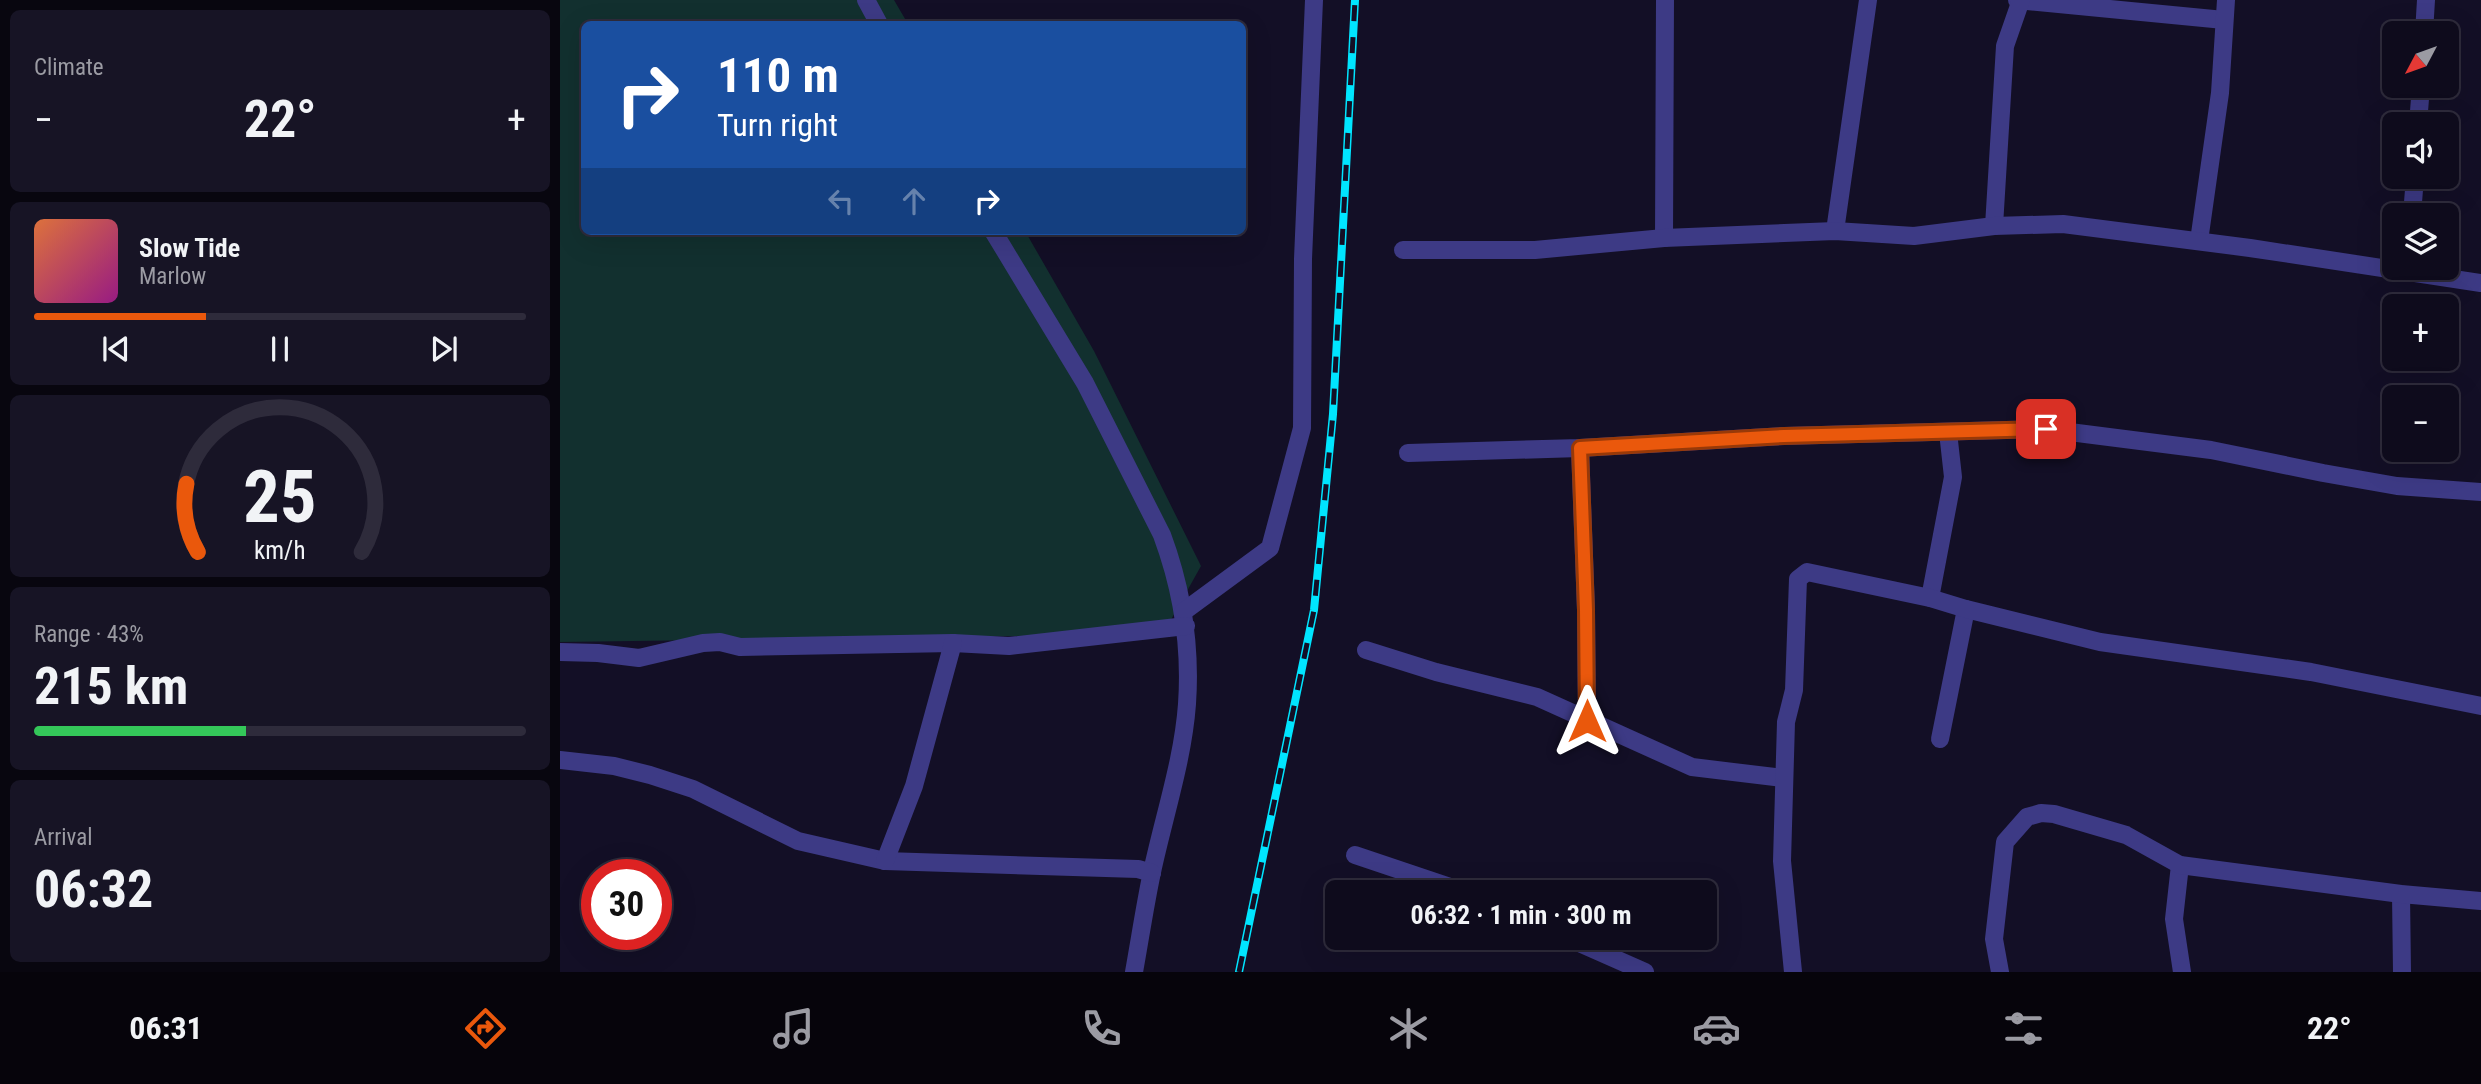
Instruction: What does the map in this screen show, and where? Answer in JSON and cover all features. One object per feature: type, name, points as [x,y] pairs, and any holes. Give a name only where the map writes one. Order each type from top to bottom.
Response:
[{"type":"street","points":[[866,0],[877,21]]},
{"type":"street","points":[[560,652],[639,658],[673,649],[720,642],[740,647],[953,643],[1009,646],[1184,619],[1270,548],[1302,428],[1303,259],[1314,0]]},
{"type":"street","points":[[1664,238],[1665,0]]},
{"type":"street","points":[[1835,231],[1868,0]]},
{"type":"street","points":[[1994,226],[2005,46],[2019,0],[2224,20]]},
{"type":"street","points":[[2199,241],[2220,93],[2226,0]]},
{"type":"street","points":[[2425,21],[2426,0]]},
{"type":"street","points":[[1403,250],[1535,250],[1664,238],[1835,231],[1914,236],[1994,226],[2063,224],[2382,266]]},
{"type":"street","points":[[995,235],[1085,383],[1162,535],[1172,561],[1184,619],[1187,704],[1184,729],[1152,873],[1134,972]]},
{"type":"street","points":[[2459,279],[2481,283]]},
{"type":"street","points":[[1408,453],[1580,448],[1784,436],[2046,429],[2211,450],[2397,486],[2481,492]]},
{"type":"street","points":[[1930,598],[1954,477],[1948,432]]},
{"type":"street","points":[[1580,448],[1587,721]]},
{"type":"street","points":[[1793,972],[1782,861],[1783,778],[1786,722],[1794,690],[1798,579],[1807,572],[1930,598],[2100,642],[2311,672],[2481,706]]},
{"type":"street","points":[[1940,739],[1966,609]]},
{"type":"street","points":[[885,861],[914,786],[953,643]]},
{"type":"street","points":[[1366,650],[1537,697],[1692,768],[1783,778]]},
{"type":"street","points":[[560,760],[614,766],[650,775],[693,789],[798,841],[885,861],[1138,869],[1152,873]]},
{"type":"street","points":[[2000,972],[1994,939],[2005,842],[2027,817],[2041,813],[2054,814],[2126,835],[2180,864],[2401,894],[2481,901]]},
{"type":"street","points":[[1355,855],[1429,880]]},
{"type":"street","points":[[2180,864],[2174,919],[2182,972]]},
{"type":"street","points":[[2401,894],[2402,972]]},
{"type":"street","points":[[1595,950],[1645,972]]},
{"type":"green space","points":[[560,0],[894,0],[906,21],[581,21],[581,235],[1027,235],[1094,351],[1201,566],[1163,634],[560,642]]},
{"type":"railway","points":[[1239,972],[1314,610],[1333,414],[1355,0]]},
{"type":"route","points":[[1587,721],[1580,448],[1784,436],[2046,429]]}]
